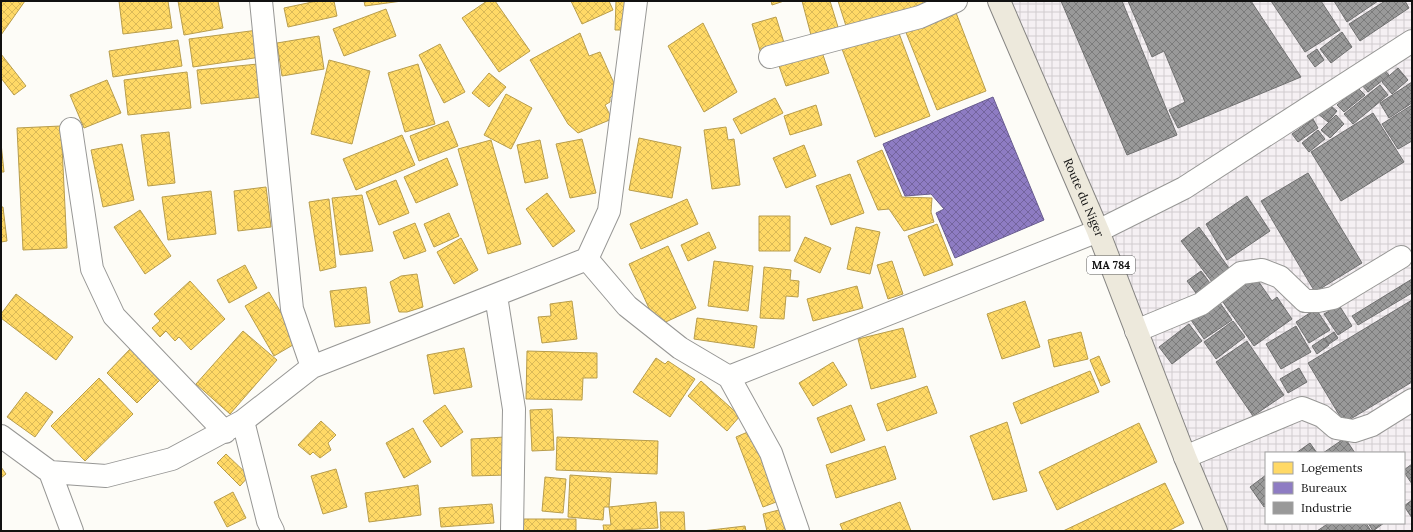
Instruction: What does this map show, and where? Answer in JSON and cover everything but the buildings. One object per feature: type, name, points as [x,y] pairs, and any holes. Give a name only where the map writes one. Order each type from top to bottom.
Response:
[{"type":"main road","name":"Route du Niger","points":[[999,1],[1098,231],[1185,457],[1216,531]]},
{"type":"street","points":[[261,1],[292,309],[312,367]]},
{"type":"street","points":[[1,436],[50,472],[106,476],[172,459],[234,426],[312,367],[587,259],[609,211],[636,1]]},
{"type":"street","points":[[770,58],[920,17],[956,1]]},
{"type":"street","points":[[729,377],[1098,231],[1184,188],[1412,41]]},
{"type":"street","points":[[71,129],[92,268],[114,316],[234,426],[268,521],[273,531]]},
{"type":"street","points":[[1136,332],[1201,304],[1241,272],[1262,270],[1280,277],[1305,301],[1318,301],[1333,298],[1401,257]]},
{"type":"street","points":[[587,259],[627,306],[680,348],[729,377],[771,453],[798,531]]},
{"type":"street","points":[[496,296],[514,409],[512,531]]},
{"type":"street","points":[[1185,457],[1302,408],[1322,416],[1336,428],[1354,431],[1372,425],[1412,400]]},
{"type":"street","points":[[50,472],[72,531]]},
{"type":"shaded area","points":[[999,1],[1412,1],[1412,531],[1216,531]]}]
